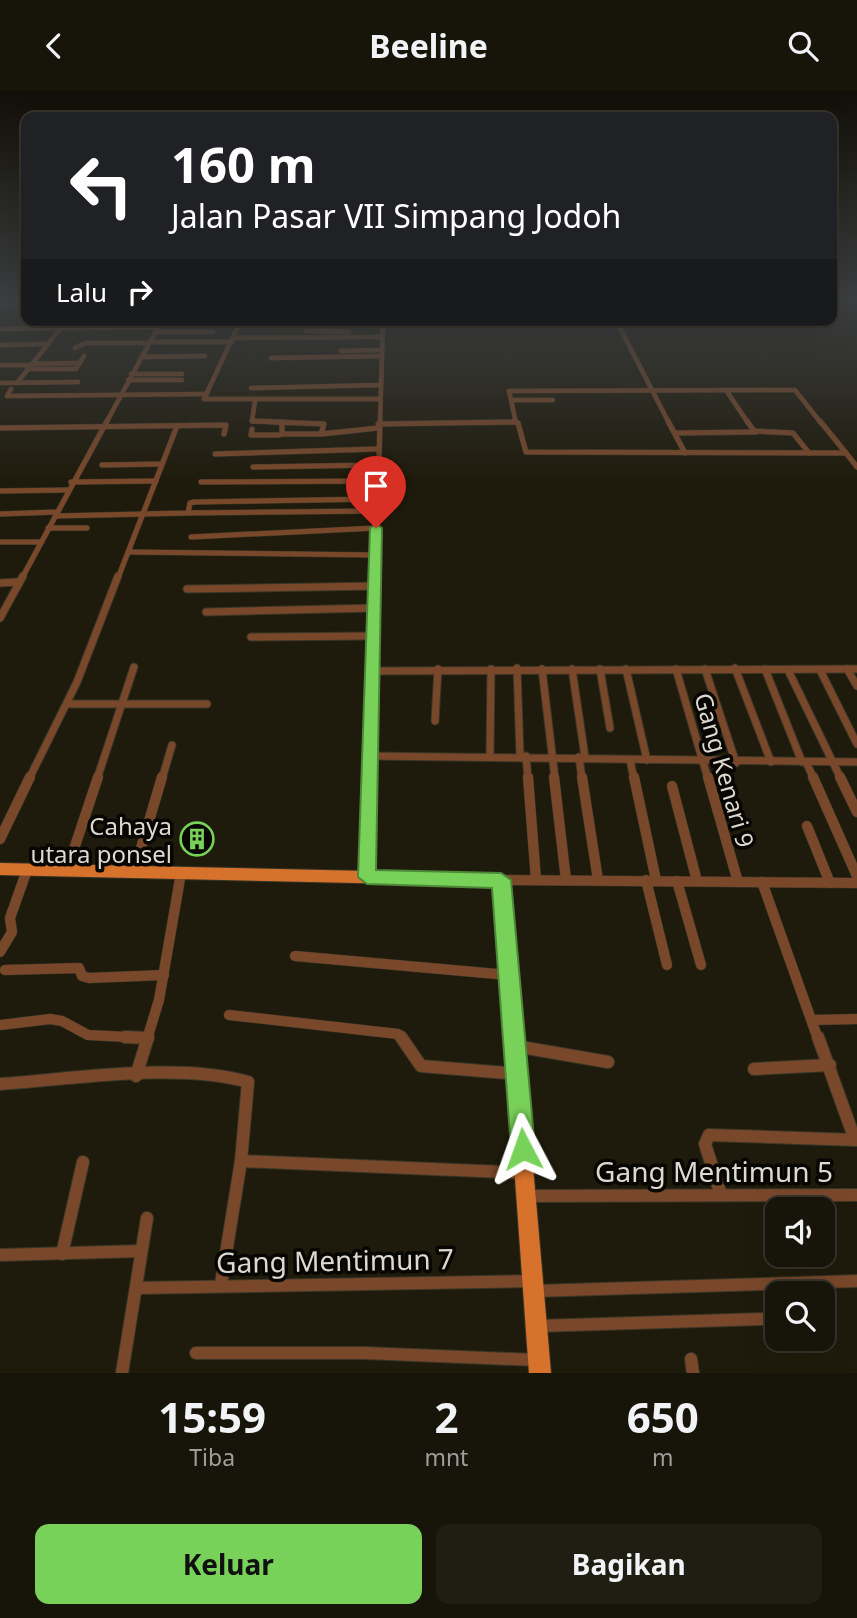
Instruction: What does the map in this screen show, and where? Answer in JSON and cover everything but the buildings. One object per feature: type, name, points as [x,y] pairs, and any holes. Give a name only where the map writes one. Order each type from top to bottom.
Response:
[{"type":"main road","points":[[0,869],[501,880],[540,1367]]},
{"type":"street","points":[[17,383],[34,361]]},
{"type":"street","points":[[0,618],[139,361]]},
{"type":"street","points":[[222,361],[204,398],[208,401],[380,399]]},
{"type":"street","points":[[367,877],[381,361]]},
{"type":"street","points":[[637,361],[685,453]]},
{"type":"street","points":[[30,366],[79,363]]},
{"type":"street","points":[[58,383],[63,375],[76,369],[79,363]]},
{"type":"street","points":[[0,365],[76,369]]},
{"type":"street","points":[[128,380],[182,377],[131,374]]},
{"type":"street","points":[[0,383],[78,382]]},
{"type":"street","points":[[251,388],[380,385]]},
{"type":"street","points":[[0,400],[7,396],[11,389]]},
{"type":"street","points":[[726,390],[756,432]]},
{"type":"street","points":[[514,422],[509,391],[794,390],[857,467]]},
{"type":"street","points":[[7,396],[117,399],[207,394]]},
{"type":"street","points":[[287,411],[290,400]]},
{"type":"street","points":[[512,400],[553,400]]},
{"type":"street","points":[[255,401],[252,421],[323,422],[321,434]]},
{"type":"street","points":[[252,429],[252,435],[321,434],[378,426],[514,422],[518,423],[524,451],[531,452],[846,453]]},
{"type":"street","points":[[282,434],[285,423]]},
{"type":"street","points":[[0,428],[226,425],[224,434]]},
{"type":"street","points":[[0,839],[67,704],[177,426]]},
{"type":"street","points":[[675,433],[793,433],[809,453]]},
{"type":"street","points":[[215,454],[377,449]]},
{"type":"street","points":[[102,465],[162,464]]},
{"type":"street","points":[[253,467],[377,465]]},
{"type":"street","points":[[71,482],[156,481]]},
{"type":"street","points":[[201,482],[378,481]]},
{"type":"street","points":[[0,491],[68,489]]},
{"type":"street","points":[[188,513],[191,503],[194,502],[378,499]]},
{"type":"street","points":[[0,514],[377,511]]},
{"type":"street","points":[[47,528],[87,528]]},
{"type":"street","points":[[191,537],[376,528]]},
{"type":"street","points":[[0,542],[40,542]]},
{"type":"street","points":[[128,552],[376,555]]},
{"type":"street","points":[[0,583],[18,583]]},
{"type":"street","points":[[187,589],[376,586]]},
{"type":"street","points":[[205,612],[375,608]]},
{"type":"street","points":[[251,638],[375,636]]},
{"type":"street","points":[[67,870],[134,667]]},
{"type":"street","points":[[435,721],[438,669]]},
{"type":"street","points":[[490,754],[491,669]]},
{"type":"street","points":[[517,669],[536,880]]},
{"type":"street","points":[[542,669],[566,880]]},
{"type":"street","points":[[572,669],[598,880]]},
{"type":"street","points":[[600,669],[610,728]]},
{"type":"street","points":[[626,669],[647,760]]},
{"type":"street","name":"Gang Kenari 9","points":[[676,669],[737,882]]},
{"type":"street","points":[[705,669],[737,763]]},
{"type":"street","points":[[735,669],[771,762]]},
{"type":"street","points":[[765,669],[804,762],[857,876]]},
{"type":"street","points":[[847,669],[857,686]]},
{"type":"street","points":[[373,671],[857,669]]},
{"type":"street","points":[[788,670],[857,812]]},
{"type":"street","points":[[820,670],[857,744]]},
{"type":"street","points":[[67,704],[206,704]]},
{"type":"street","points":[[134,872],[172,745]]},
{"type":"street","points":[[369,756],[490,754],[737,763],[857,762]]},
{"type":"street","points":[[629,760],[667,965]]},
{"type":"street","points":[[672,786],[697,881]]},
{"type":"street","points":[[807,826],[830,883]]},
{"type":"street","points":[[0,952],[12,932],[10,918],[27,870]]},
{"type":"street","points":[[136,1076],[164,975],[181,873]]},
{"type":"street","points":[[501,880],[857,883]]},
{"type":"street","points":[[677,881],[701,965]]},
{"type":"street","points":[[721,1195],[705,1144],[709,1135],[856,1140],[762,882]]},
{"type":"street","points":[[295,956],[509,975]]},
{"type":"street","points":[[5,970],[79,968],[83,977],[89,978],[164,975]]},
{"type":"street","points":[[229,1015],[398,1034],[404,1038],[414,1061],[421,1066],[518,1074]]},
{"type":"street","points":[[0,1025],[50,1019],[62,1021],[88,1035],[148,1038]]},
{"type":"street","points":[[813,1020],[857,1019]]},
{"type":"street","points":[[515,1046],[608,1062]]},
{"type":"street","points":[[754,1069],[830,1065]]},
{"type":"street","points":[[0,1084],[191,1075],[247,1081],[249,1088],[241,1161],[221,1285]]},
{"type":"street","points":[[241,1161],[525,1173]]},
{"type":"street","points":[[62,1254],[83,1163]]},
{"type":"street","name":"Gang Mentimun 5","points":[[528,1196],[857,1195]]},
{"type":"street","points":[[122,1373],[147,1218]]},
{"type":"street","points":[[0,1255],[141,1251]]},
{"type":"street","name":"Gang Mentimun 7","points":[[136,1288],[221,1285],[534,1286],[857,1281]]},
{"type":"street","points":[[537,1326],[762,1319]]},
{"type":"street","points":[[196,1353],[365,1353],[540,1367]]},
{"type":"place","name":"Cahaya utara ponsel","points":[[197,839]]},
{"type":"route","points":[[376,528],[367,877],[501,880],[523,1149]]}]
